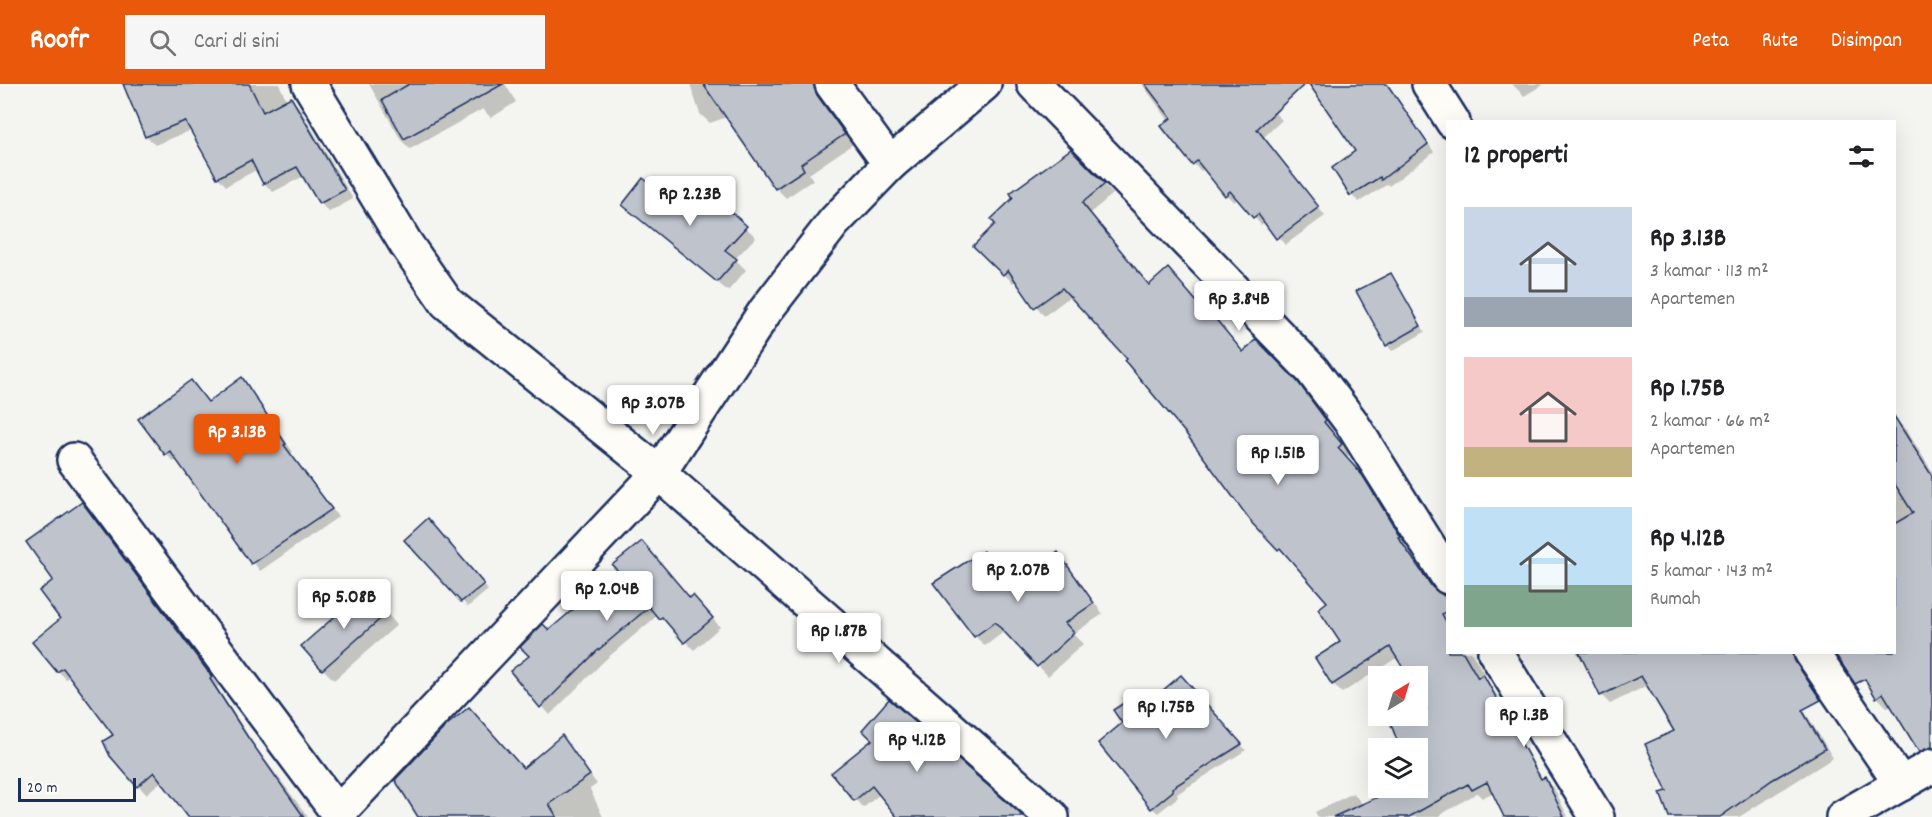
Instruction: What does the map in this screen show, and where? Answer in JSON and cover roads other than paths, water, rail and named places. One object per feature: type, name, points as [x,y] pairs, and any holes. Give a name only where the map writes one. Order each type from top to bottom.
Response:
[{"type":"street","points":[[309,84],[406,244],[447,303],[659,473],[1052,817]]},
{"type":"street","points":[[832,84],[890,164]]},
{"type":"street","points":[[74,460],[340,815],[659,473],[766,310],[834,222],[890,164],[984,84]]},
{"type":"street","points":[[1034,84],[1312,370],[1351,422],[1446,574]]},
{"type":"street","points":[[1429,84],[1452,120]]},
{"type":"street","points":[[1496,654],[1597,817]]},
{"type":"street","points":[[1813,654],[1923,774],[1843,817]]}]
